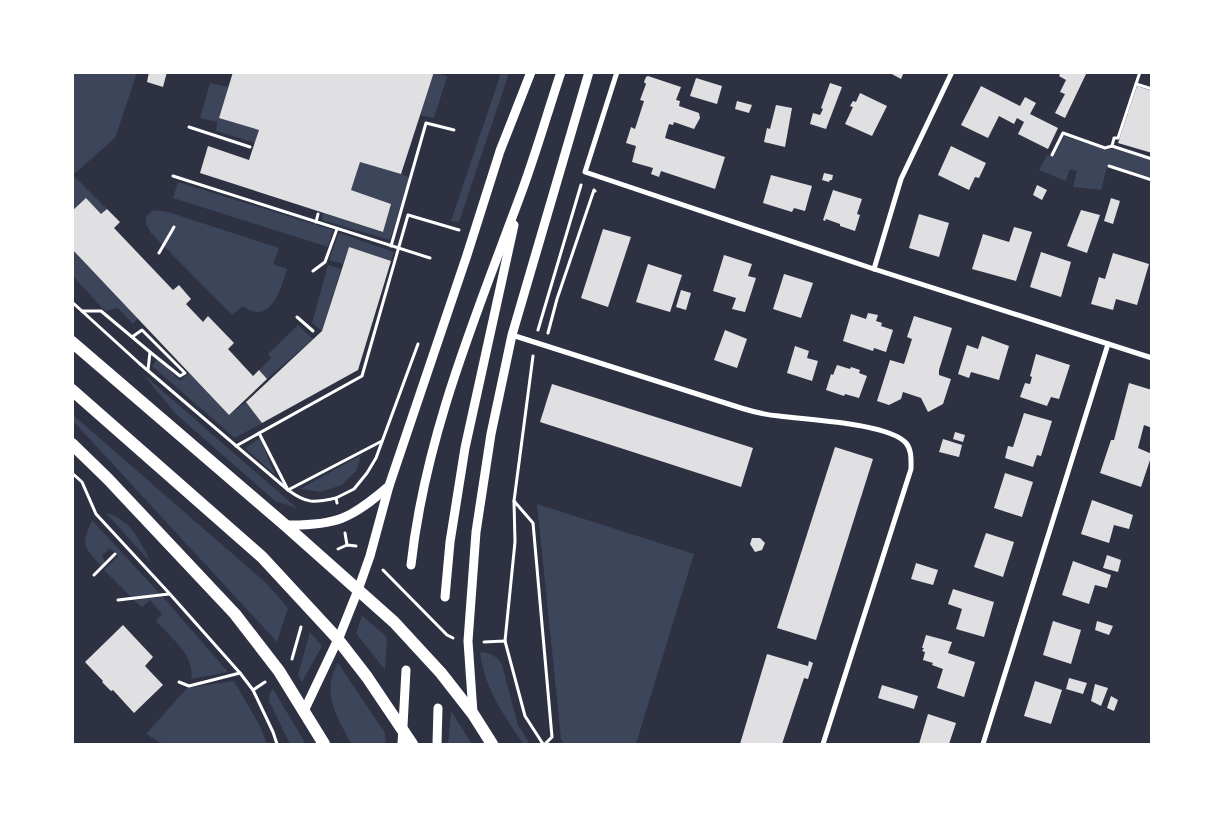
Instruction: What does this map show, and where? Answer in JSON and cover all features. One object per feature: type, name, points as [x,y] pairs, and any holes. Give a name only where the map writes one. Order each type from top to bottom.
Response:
[{"type":"main road","points":[[72,342],[285,525],[394,622],[441,674],[472,714],[492,744]]},
{"type":"main road","points":[[72,390],[262,557],[336,637],[367,677],[412,744]]},
{"type":"main road","points":[[72,444],[108,479],[235,614],[274,664],[324,744]]},
{"type":"street","points":[[304,711],[340,635],[358,590],[370,556],[389,486],[500,151],[531,72]]},
{"type":"street","points":[[411,565],[420,506],[442,415],[486,286],[520,198],[561,72]]},
{"type":"street","points":[[472,714],[468,641],[476,532],[491,434],[512,335],[589,72]]},
{"type":"street","points":[[617,72],[585,172],[874,269],[1152,358]]},
{"type":"street","points":[[874,269],[901,179],[952,72]]},
{"type":"street","points":[[444,597],[450,542],[465,448],[520,198]]},
{"type":"street","points":[[512,335],[762,414],[871,428],[894,435],[907,444],[912,456],[911,469],[824,744]]},
{"type":"street","points":[[983,744],[1108,344]]},
{"type":"street","points":[[285,525],[318,524],[342,519],[351,515],[389,486]]},
{"type":"street","points":[[402,744],[406,670]]},
{"type":"street","points":[[437,744],[438,708]]},
{"type":"path","points":[[1112,146],[1114,138],[1118,138],[1140,72]]},
{"type":"path","points":[[1136,84],[1152,90]]},
{"type":"path","points":[[391,246],[426,123],[454,130]]},
{"type":"path","points":[[189,127],[250,147]]},
{"type":"path","points":[[1052,156],[1063,133],[1105,148],[1112,146],[1152,159]]},
{"type":"path","points":[[1109,166],[1152,180]]},
{"type":"path","points":[[514,501],[533,523],[552,737],[544,744],[525,716],[505,641],[515,542],[514,501],[535,343],[547,296],[585,172]]},
{"type":"path","points":[[173,176],[430,258]]},
{"type":"path","points":[[544,346],[557,299],[594,190],[602,193]]},
{"type":"path","points":[[316,222],[318,214]]},
{"type":"path","points":[[236,446],[362,376],[408,215],[461,231]]},
{"type":"path","points":[[159,253],[174,227]]},
{"type":"path","points":[[312,271],[325,262],[337,229]]},
{"type":"path","points":[[72,302],[148,371],[288,490],[298,497],[315,502],[336,498],[354,489],[367,473],[376,458],[419,341]]},
{"type":"path","points":[[82,311],[101,312],[180,376],[185,373],[142,330],[132,337]]},
{"type":"path","points":[[297,317],[314,331]]},
{"type":"path","points":[[148,371],[150,352]]},
{"type":"path","points":[[259,433],[288,490]]},
{"type":"path","points":[[288,490],[382,441]]},
{"type":"path","points":[[72,473],[82,482],[96,514],[169,593],[253,690],[277,744]]},
{"type":"path","points":[[336,498],[338,507]]},
{"type":"path","points":[[334,552],[347,544],[362,548]]},
{"type":"path","points":[[94,575],[115,554]]},
{"type":"path","points":[[376,564],[447,636],[459,640]]},
{"type":"path","points":[[118,600],[169,593]]},
{"type":"path","points":[[479,642],[505,641]]},
{"type":"path","points":[[179,682],[189,686],[240,673]]},
{"type":"path","points":[[253,690],[267,680]]},
{"type":"shaded area","points":[[72,73],[137,73],[115,138],[73,175],[107,209],[101,214],[86,198],[73,211]]},
{"type":"shaded area","points":[[434,73],[447,77],[434,118],[420,115]]},
{"type":"shaded area","points":[[501,73],[509,73],[459,222],[451,221]]},
{"type":"shaded area","points":[[210,83],[229,87],[219,117],[259,130],[255,143],[216,131],[217,122],[200,118]]},
{"type":"shaded area","points":[[1064,136],[1106,150],[1115,148],[1151,160],[1151,178],[1108,164],[1101,190],[1073,187],[1077,171],[1070,169],[1066,181],[1039,170],[1047,155],[1053,157]]},
{"type":"shaded area","points":[[360,162],[410,178],[390,240],[322,220],[323,213],[383,232],[391,204],[351,190]]},
{"type":"shaded area","points":[[178,182],[333,230],[328,247],[173,198]]},
{"type":"shaded area","points":[[153,210],[168,212],[279,248],[273,264],[287,269],[282,286],[273,303],[268,309],[261,312],[253,311],[243,306],[232,315],[151,233],[146,224],[146,217]]},
{"type":"shaded area","points":[[339,233],[394,252],[391,261],[349,248],[343,264],[329,260]]},
{"type":"shaded area","points":[[73,249],[138,318],[133,324],[118,308],[105,311],[73,276]]},
{"type":"shaded area","points":[[328,265],[341,269],[322,331],[312,323]]},
{"type":"shaded area","points":[[298,325],[313,339],[267,379],[259,370],[271,358],[268,354]]},
{"type":"shaded area","points":[[158,358],[180,381],[189,373],[229,415],[246,402],[262,423],[235,438],[152,366]]},
{"type":"shaded area","points":[[142,373],[297,508],[275,501],[176,414]]},
{"type":"shaded area","points":[[73,415],[266,583],[288,608],[277,642],[73,421]]},
{"type":"shaded area","points":[[260,438],[275,475],[245,448]]},
{"type":"shaded area","points":[[361,455],[356,471],[342,485],[321,492],[300,489]]},
{"type":"shaded area","points":[[537,504],[694,554],[636,744],[564,744],[561,739]]},
{"type":"shaded area","points":[[106,513],[115,516],[129,526],[139,539],[151,563]]},
{"type":"shaded area","points":[[92,520],[160,594],[131,597],[104,570],[118,556],[110,548],[102,556],[105,561],[101,566],[90,554],[85,540]]},
{"type":"shaded area","points":[[163,597],[228,672],[191,679],[192,671],[186,655],[175,640],[156,621],[162,614],[150,600],[142,607],[134,600]]},
{"type":"shaded area","points":[[362,616],[387,637],[385,670],[356,633]]},
{"type":"shaded area","points":[[310,632],[322,646],[302,682],[298,675]]},
{"type":"shaded area","points":[[480,652],[493,656],[502,665],[518,725],[530,744],[523,744],[496,701],[482,665]]},
{"type":"shaded area","points":[[338,663],[385,733],[386,744],[351,744],[336,714],[331,695],[333,674]]},
{"type":"shaded area","points":[[234,681],[260,726],[267,744],[161,744],[146,734],[187,688]]},
{"type":"shaded area","points":[[273,689],[306,744],[290,744],[269,701],[270,693]]},
{"type":"shaded area","points":[[451,711],[472,744],[448,744]]},
{"type":"building","points":[[149,72],[167,72],[163,87],[147,82]]},
{"type":"building","points":[[233,72],[434,72],[401,174],[360,162],[351,190],[391,204],[383,232],[200,173],[208,146],[249,160],[259,130],[219,118]]},
{"type":"building","points":[[888,72],[904,72],[901,79]]},
{"type":"building","points":[[1061,72],[1087,72],[1065,118],[1055,113],[1065,94],[1060,92],[1066,80],[1059,76]]},
{"type":"building","points":[[648,76],[681,87],[676,100],[680,101],[679,106],[699,113],[700,118],[694,129],[674,122],[673,125],[669,124],[665,138],[725,157],[715,189],[661,171],[659,177],[651,174],[653,168],[632,162],[636,146],[626,143],[631,127],[635,129],[644,101],[640,100],[646,84],[644,82]]},
{"type":"building","points":[[696,78],[722,86],[717,104],[690,96]]},
{"type":"building","points":[[830,83],[842,87],[826,129],[810,124],[813,113],[820,115],[823,109],[821,108]]},
{"type":"building","points":[[981,86],[1020,106],[1025,97],[1036,103],[1030,114],[1058,128],[1048,149],[1018,134],[1024,122],[1017,118],[1014,124],[999,116],[988,138],[961,125]]},
{"type":"building","points":[[1137,86],[1152,91],[1152,153],[1118,143]]},
{"type":"building","points":[[860,93],[887,106],[872,136],[845,124],[853,107],[850,106],[853,101],[856,102]]},
{"type":"building","points":[[737,101],[752,105],[749,113],[735,109]]},
{"type":"building","points":[[776,105],[792,108],[785,147],[764,142],[767,128],[770,129]]},
{"type":"building","points":[[951,146],[986,163],[979,178],[975,177],[969,190],[938,175]]},
{"type":"building","points":[[824,173],[833,175],[832,180],[829,182],[822,180]]},
{"type":"building","points":[[771,175],[812,186],[805,211],[794,208],[792,212],[763,203]]},
{"type":"building","points":[[1037,185],[1047,190],[1042,200],[1033,195]]},
{"type":"building","points":[[833,190],[862,199],[857,214],[860,215],[855,231],[826,219],[825,221],[823,220]]},
{"type":"building","points":[[86,198],[101,214],[107,209],[120,222],[114,228],[173,290],[179,285],[191,299],[186,304],[203,322],[208,316],[234,343],[228,349],[253,376],[259,370],[267,379],[229,415],[72,249],[72,211]]},
{"type":"building","points":[[1111,198],[1120,201],[1113,224],[1104,221]]},
{"type":"building","points":[[1081,210],[1100,215],[1087,253],[1067,246]]},
{"type":"building","points":[[919,214],[949,223],[939,257],[909,248]]},
{"type":"building","points":[[1014,227],[1032,232],[1016,281],[972,269],[983,234],[1009,242]]},
{"type":"building","points":[[603,229],[631,237],[608,307],[581,298]]},
{"type":"building","points":[[349,247],[391,261],[358,370],[262,423],[246,402],[322,331]]},
{"type":"building","points":[[1041,252],[1071,262],[1061,297],[1030,287]]},
{"type":"building","points":[[1113,253],[1149,264],[1137,305],[1116,299],[1113,310],[1091,304],[1099,277],[1105,279]]},
{"type":"building","points":[[724,255],[752,264],[748,276],[756,278],[745,312],[732,309],[736,298],[713,291]]},
{"type":"building","points":[[648,264],[682,275],[670,312],[636,302]]},
{"type":"building","points":[[784,274],[813,283],[801,318],[773,309]]},
{"type":"building","points":[[681,290],[691,293],[686,310],[676,307]]},
{"type":"building","points":[[868,313],[878,315],[876,321],[882,323],[881,326],[893,330],[886,352],[874,348],[873,351],[843,341],[851,314],[866,319]]},
{"type":"building","points":[[914,316],[952,328],[939,370],[939,375],[951,379],[943,404],[928,412],[921,398],[903,392],[901,399],[889,405],[877,401],[890,360],[904,364],[912,339],[907,337]]},
{"type":"building","points":[[725,330],[747,339],[737,368],[714,360]]},
{"type":"building","points":[[982,336],[1009,346],[999,380],[971,372],[969,378],[958,374],[967,345],[978,349]]},
{"type":"building","points":[[795,346],[809,351],[807,358],[818,361],[812,381],[787,373]]},
{"type":"building","points":[[1036,354],[1070,365],[1059,399],[1051,397],[1047,406],[1020,397],[1025,383],[1030,384],[1032,377],[1030,376]]},
{"type":"building","points":[[837,365],[860,370],[859,373],[867,376],[859,398],[845,394],[844,396],[826,390],[831,374],[833,375]]},
{"type":"building","points":[[1129,383],[1152,390],[1152,428],[1144,425],[1138,448],[1152,454],[1141,487],[1100,473],[1111,440],[1114,440]]},
{"type":"building","points":[[552,384],[753,448],[741,487],[540,422]]},
{"type":"building","points":[[1024,413],[1052,421],[1041,456],[1037,455],[1033,467],[1005,458],[1008,446],[1013,447]]},
{"type":"building","points":[[955,432],[965,435],[963,442],[953,439]]},
{"type":"building","points":[[943,439],[962,445],[959,457],[939,452]]},
{"type":"building","points":[[835,447],[873,459],[816,640],[777,628]]},
{"type":"building","points":[[1005,473],[1033,482],[1022,517],[994,508]]},
{"type":"building","points":[[1092,500],[1133,515],[1129,529],[1114,525],[1109,543],[1081,534]]},
{"type":"building","points":[[986,533],[1014,542],[1003,577],[974,567]]},
{"type":"building","points":[[752,538],[760,538],[765,543],[762,550],[755,552],[750,544]]},
{"type":"building","points":[[1107,555],[1121,560],[1118,572],[1103,568]]},
{"type":"building","points":[[1073,561],[1111,575],[1107,588],[1095,585],[1089,604],[1062,595]]},
{"type":"building","points":[[916,563],[938,570],[933,585],[911,579]]},
{"type":"building","points":[[953,589],[994,602],[984,637],[956,629],[962,609],[948,604]]},
{"type":"building","points":[[1053,621],[1081,630],[1071,664],[1043,655]]},
{"type":"building","points":[[1097,621],[1113,626],[1109,635],[1095,630]]},
{"type":"building","points":[[123,625],[153,657],[145,666],[163,685],[134,713],[113,690],[111,691],[102,682],[85,662]]},
{"type":"building","points":[[926,635],[952,642],[948,653],[975,662],[964,697],[937,688],[943,669],[923,660],[925,652],[922,651],[924,648],[922,648]]},
{"type":"building","points":[[767,654],[808,666],[809,661],[813,663],[808,679],[804,678],[782,744],[740,744]]},
{"type":"building","points":[[1069,678],[1087,683],[1083,694],[1066,689]]},
{"type":"building","points":[[1035,681],[1062,690],[1051,724],[1024,716]]},
{"type":"building","points":[[1095,684],[1108,688],[1101,706],[1091,701]]},
{"type":"building","points":[[882,685],[918,696],[914,709],[878,698]]},
{"type":"building","points":[[1111,696],[1118,700],[1114,711],[1107,708]]},
{"type":"building","points":[[928,714],[956,723],[949,744],[919,744]]}]
